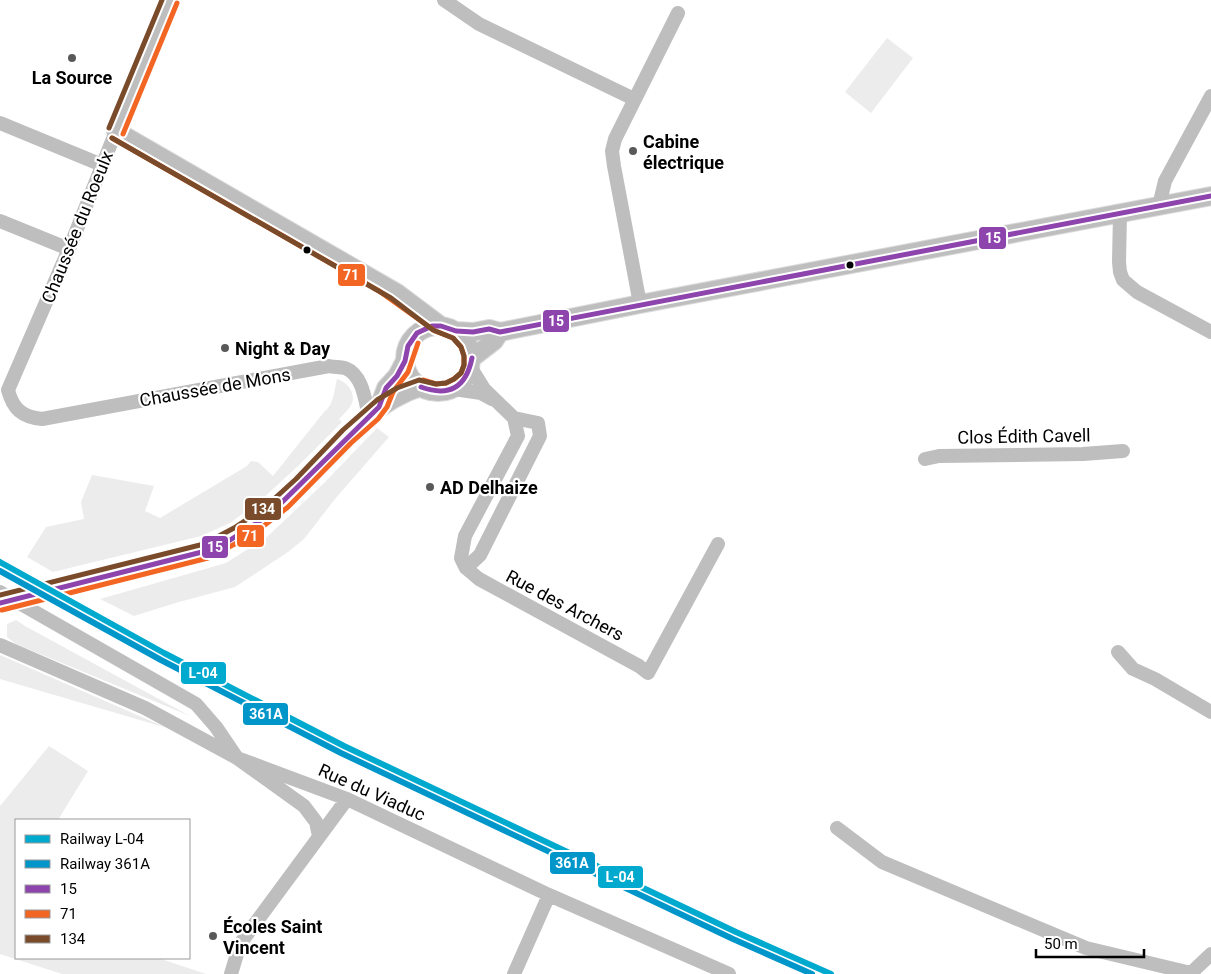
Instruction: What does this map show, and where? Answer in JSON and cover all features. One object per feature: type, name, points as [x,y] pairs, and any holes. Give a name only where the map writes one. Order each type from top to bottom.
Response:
[{"type":"main road","name":"Chaussée du Roeulx","points":[[116,131],[170,0]]},
{"type":"main road","points":[[116,131],[397,293],[464,338],[470,347],[471,363],[467,376],[454,389],[439,392],[421,387],[410,376],[405,361]]},
{"type":"main road","points":[[374,412],[386,388],[397,376],[405,361],[408,346],[412,339],[424,329],[448,328],[473,332],[489,329],[500,332],[1211,196]]},
{"type":"main road","points":[[405,300],[412,325],[412,339]]},
{"type":"main road","points":[[471,363],[494,341],[500,332]]},
{"type":"main road","points":[[5,598],[96,580],[206,551],[226,542],[269,515],[374,412],[410,391],[421,387]]},
{"type":"street","points":[[444,0],[479,24],[634,99]]},
{"type":"street","points":[[640,304],[612,151],[615,139],[634,99],[678,13]]},
{"type":"street","points":[[1159,206],[1165,181],[1211,96]]},
{"type":"street","points":[[0,123],[102,165]]},
{"type":"street","name":"Chaussée du Roeulx","points":[[30,417],[15,407],[10,400],[8,390],[69,248],[116,131]]},
{"type":"street","points":[[1120,214],[1119,262],[1120,272],[1124,280],[1137,292],[1211,332]]},
{"type":"street","points":[[0,221],[69,248]]},
{"type":"street","points":[[471,363],[484,389],[514,418],[538,423],[540,436],[480,555],[466,568],[461,558],[465,536],[518,436],[514,418]]},
{"type":"street","name":"Chaussée de Mons","points":[[30,417],[42,418],[329,366],[345,368],[358,379],[374,412]]},
{"type":"street","points":[[454,389],[481,393],[497,402]]},
{"type":"street","name":"Clos Édith Cavell","points":[[925,458],[939,456],[1083,454],[1123,451]]},
{"type":"street","name":"Rue des Archers","points":[[466,568],[479,579],[639,666],[648,673],[718,544]]},
{"type":"street","points":[[5,598],[196,704],[216,727],[237,758],[304,806],[316,822],[319,836]]},
{"type":"street","name":"Rue du Viaduc","points":[[0,645],[145,708],[237,758],[348,799],[549,895],[729,974]]},
{"type":"street","points":[[1118,652],[1133,669],[1155,679],[1211,712]]},
{"type":"street","points":[[231,974],[240,944],[348,799]]},
{"type":"street","points":[[836,828],[882,862],[1086,948],[1191,973],[1211,954]]},
{"type":"street","points":[[514,974],[549,895]]},
{"type":"shaded area","points":[[887,38],[913,58],[871,113],[845,92]]},
{"type":"shaded area","points":[[337,379],[348,386],[353,398],[350,407],[339,419],[342,422],[260,501],[230,523],[201,536],[53,572],[27,557],[46,527],[84,519],[81,502],[92,475],[154,486],[145,511],[160,518],[247,466],[251,461],[258,462],[273,476],[330,405]]},
{"type":"shaded area","points":[[377,428],[389,437],[335,499],[304,539],[288,552],[235,587],[134,616],[100,599],[226,563],[267,537],[325,482]]},
{"type":"shaded area","points":[[16,620],[190,716],[16,644],[7,637],[7,624]]},
{"type":"shaded area","points":[[0,655],[167,728],[0,679]]},
{"type":"shaded area","points":[[49,746],[88,771],[59,819],[15,819],[15,959],[0,954],[0,806]]},
{"type":"shaded area","points":[[16,959],[161,959],[206,974],[62,974]]},
{"type":"rail line","name":"L-04","points":[[0,562],[164,653],[344,746],[736,932],[831,974]]},
{"type":"rail line","name":"361A","points":[[0,571],[161,660],[341,753],[733,939],[812,974]]},
{"type":"transit line","name":"134","points":[[109,128],[162,0]]},
{"type":"transit line","name":"71","points":[[123,134],[177,3]]},
{"type":"transit line","name":"71","points":[[112,138],[379,291],[435,331],[453,338],[461,347],[464,356],[464,365],[461,373],[446,383],[436,384],[423,380]]},
{"type":"transit line","name":"134","points":[[0,595],[204,544],[234,528],[263,509],[296,479],[343,430],[377,400],[397,388],[419,380],[436,384],[446,383],[461,373],[464,365],[461,347],[453,338],[433,330],[391,298],[112,138]]},
{"type":"transit line","name":"15","points":[[0,603],[206,551],[227,542],[269,515],[379,407],[386,388],[397,376],[405,361],[408,346],[417,333],[432,326],[441,326],[456,331],[473,332],[489,329],[500,332],[1211,196]]},
{"type":"transit line","name":"71","points":[[2,610],[208,558],[252,535],[288,507],[351,443],[378,419],[387,407],[393,392],[408,372],[418,343]]},
{"type":"transit line","name":"15","points":[[421,387],[440,391],[455,388],[465,377],[472,358]]},
{"type":"place","name":"La Source","points":[[72,58]]},
{"type":"place","name":"Cabine électrique","points":[[633,151]]},
{"type":"place","name":"Night & Day","points":[[225,348]]},
{"type":"place","name":"AD Delhaize","points":[[430,487]]},
{"type":"place","name":"Écoles Saint Vincent","points":[[213,936]]}]
